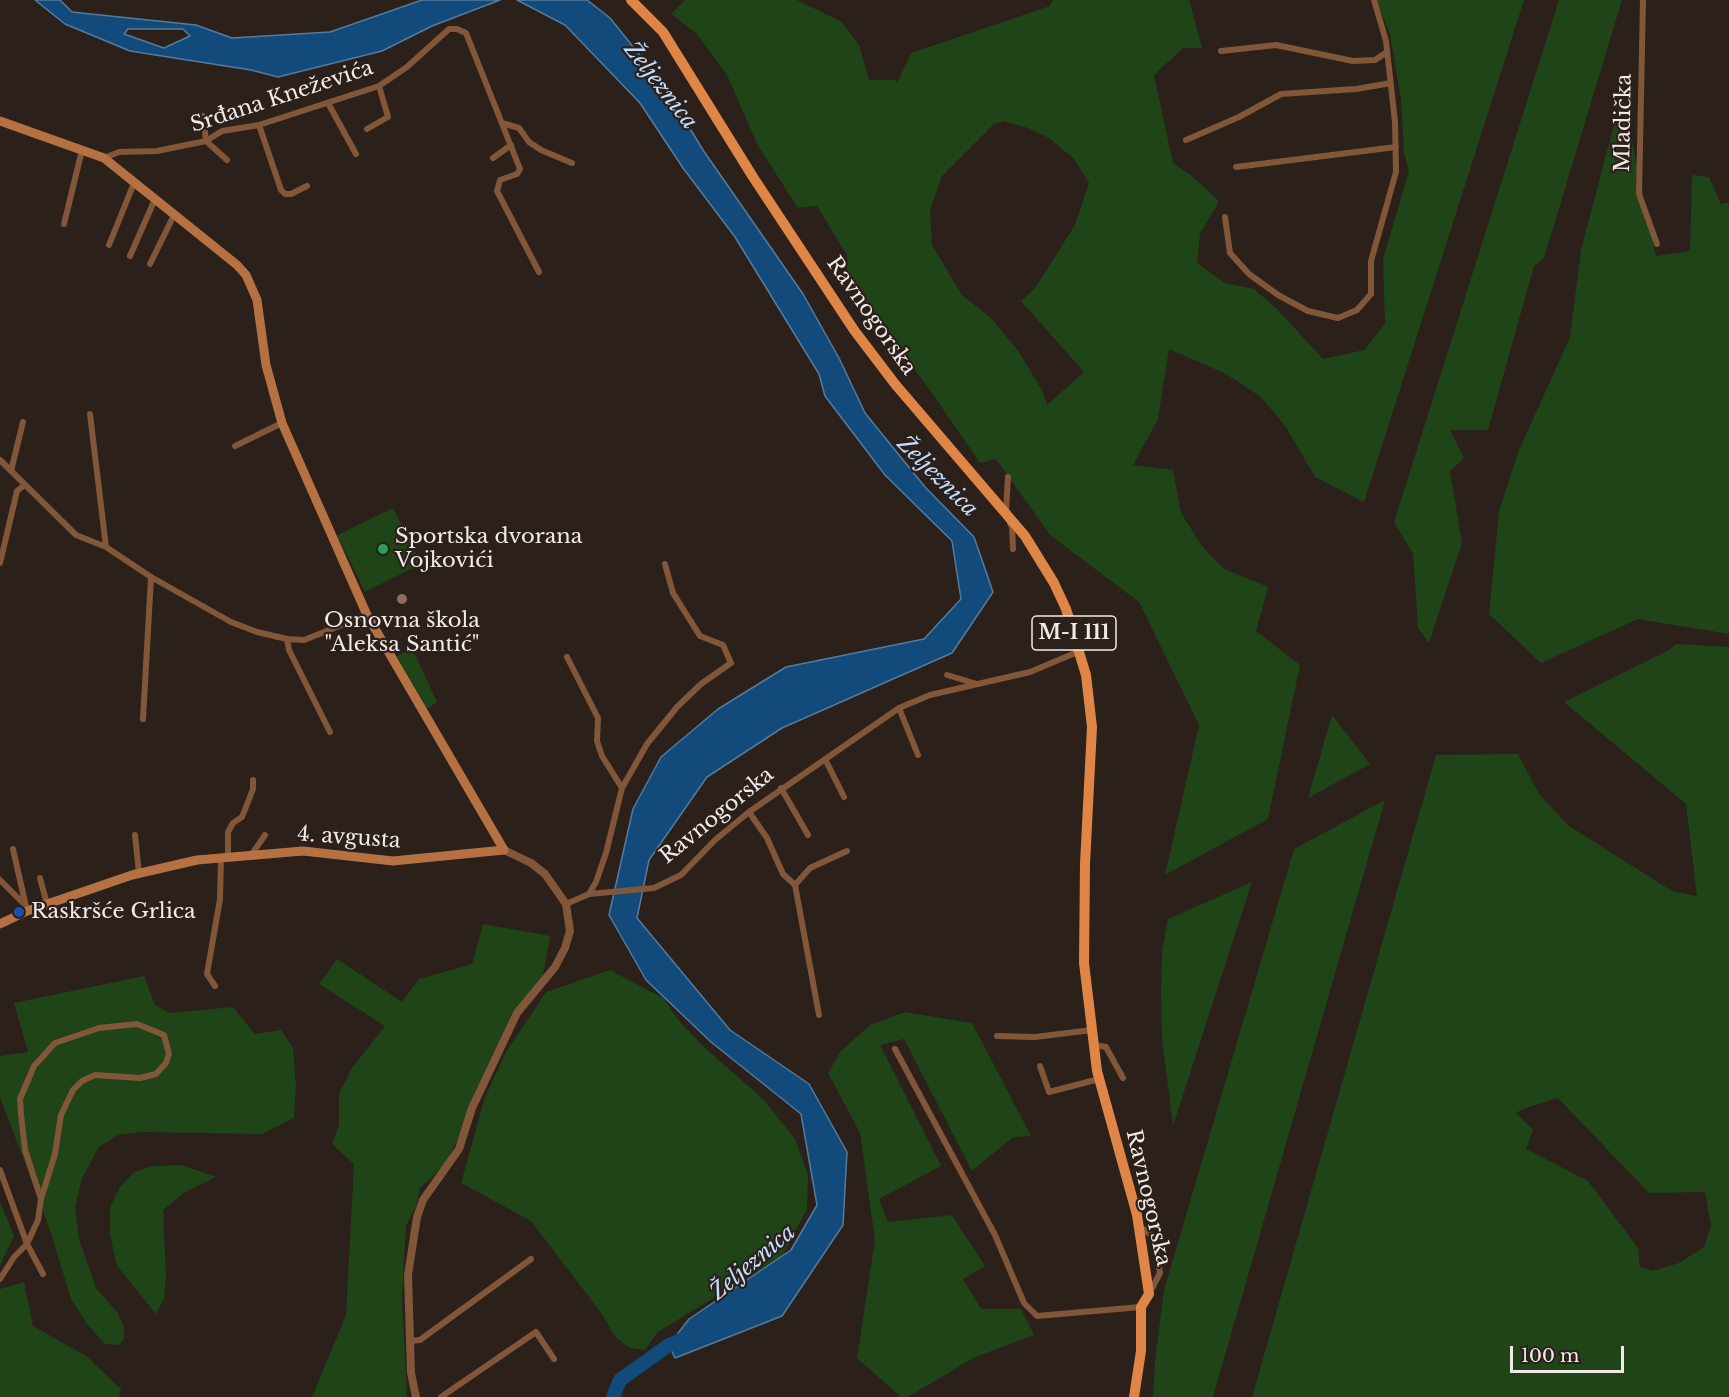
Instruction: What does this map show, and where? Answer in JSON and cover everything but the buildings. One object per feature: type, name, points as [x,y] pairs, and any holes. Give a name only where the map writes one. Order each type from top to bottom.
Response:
[{"type":"main road","name":"Ravnogorska","points":[[631,0],[669,41],[753,177],[854,330],[895,384],[1006,512],[1054,583],[1066,609],[1086,675],[1092,728],[1085,864],[1084,952],[1092,1030],[1099,1078],[1139,1226],[1149,1294],[1141,1307]]},
{"type":"main road","points":[[0,121],[104,158],[237,265],[252,286],[266,365],[282,423],[367,615],[504,850]]},
{"type":"main road","name":"4. avgusta","points":[[0,924],[26,908],[47,904],[139,873],[224,857],[303,851],[393,861],[504,850]]},
{"type":"main road","points":[[1134,1397],[1141,1351],[1141,1307]]},
{"type":"street","points":[[1226,217],[1230,254],[1249,274],[1278,295],[1308,311],[1338,318],[1357,310],[1371,294],[1371,261],[1396,172],[1391,83],[1387,52],[1374,0]]},
{"type":"street","name":"Mladička","points":[[1643,0],[1639,194],[1657,244]]},
{"type":"street","name":"Srđana Kneževića","points":[[104,158],[119,152],[157,152],[206,141],[222,131],[259,125],[379,86],[408,67],[449,29],[457,29],[466,33],[512,145],[520,169],[517,174],[500,180],[497,190],[540,272]]},
{"type":"street","points":[[1221,51],[1276,45],[1353,61],[1375,60],[1387,52]]},
{"type":"street","points":[[1186,140],[1239,117],[1281,94],[1356,89],[1391,83]]},
{"type":"street","points":[[367,129],[388,117],[379,86]]},
{"type":"street","points":[[328,103],[356,154]]},
{"type":"street","points":[[203,116],[206,141],[227,160]]},
{"type":"street","points":[[502,123],[519,128],[529,142],[541,150],[572,163]]},
{"type":"street","points":[[259,125],[281,190],[285,194],[291,194],[307,186]]},
{"type":"street","points":[[493,158],[512,145]]},
{"type":"street","points":[[1236,167],[1396,147]]},
{"type":"street","points":[[64,224],[82,150]]},
{"type":"street","points":[[109,245],[134,183]]},
{"type":"street","points":[[130,256],[155,199]]},
{"type":"street","points":[[150,264],[174,214]]},
{"type":"street","points":[[90,414],[106,548]]},
{"type":"street","points":[[10,471],[23,422]]},
{"type":"street","points":[[235,446],[282,423]]},
{"type":"street","points":[[0,460],[23,486],[76,535],[106,548],[151,577],[231,622],[257,632],[286,639],[304,640],[367,615]]},
{"type":"street","points":[[1008,477],[1005,517],[1012,527],[1013,549]]},
{"type":"street","points":[[0,564],[17,491],[23,486]]},
{"type":"street","points":[[589,894],[596,882],[606,853],[622,788],[647,744],[677,707],[702,684],[731,663],[723,645],[700,636],[673,593],[665,564]]},
{"type":"street","points":[[143,719],[151,577]]},
{"type":"street","points":[[286,639],[289,650],[330,732]]},
{"type":"street","name":"Ravnogorska","points":[[566,904],[589,894],[598,895],[654,888],[681,875],[715,840],[749,812],[899,708],[930,695],[1030,672],[1080,651]]},
{"type":"street","points":[[567,657],[598,718],[597,741],[602,756],[622,788]]},
{"type":"street","points":[[947,675],[978,684]]},
{"type":"street","points":[[899,708],[918,755]]},
{"type":"street","points":[[825,759],[844,797]]},
{"type":"street","points":[[215,986],[207,974],[220,899],[228,832],[233,823],[242,817],[253,789],[253,780]]},
{"type":"street","points":[[781,788],[808,835]]},
{"type":"street","points":[[749,812],[767,838],[783,874],[795,885],[819,1015]]},
{"type":"street","points":[[135,835],[139,873]]},
{"type":"street","points":[[252,854],[265,835]]},
{"type":"street","points":[[13,849],[26,908]]},
{"type":"street","points":[[416,1397],[411,1373],[408,1275],[417,1217],[423,1200],[459,1149],[472,1108],[517,1013],[555,967],[565,948],[570,931],[566,904],[545,874],[531,863],[504,850]]},
{"type":"street","points":[[795,885],[810,868],[847,851]]},
{"type":"street","points":[[40,878],[47,904]]},
{"type":"street","points":[[0,880],[26,908]]},
{"type":"street","points":[[212,912],[220,899]]},
{"type":"street","points":[[0,1279],[27,1244],[38,1220],[55,1154],[61,1115],[73,1090],[95,1075],[140,1078],[156,1074],[169,1054],[164,1035],[137,1024],[109,1025],[77,1033],[55,1043],[42,1055],[20,1099],[25,1150],[42,1199]]},
{"type":"street","points":[[997,1036],[1035,1037],[1092,1030]]},
{"type":"street","points":[[1094,1045],[1106,1047],[1123,1078]]},
{"type":"street","points":[[895,1049],[995,1235],[1024,1303],[1036,1316],[1141,1307]]},
{"type":"street","points":[[1040,1066],[1049,1092],[1099,1078]]},
{"type":"street","points":[[0,1170],[27,1244],[43,1274]]},
{"type":"street","points":[[410,1341],[420,1340],[531,1259]]},
{"type":"street","points":[[441,1397],[536,1332],[554,1359]]},
{"type":"green space","points":[[685,0],[797,0],[842,22],[859,45],[869,80],[896,80],[897,83],[911,53],[1050,6],[1053,0],[1189,0],[1202,48],[1183,48],[1154,75],[1173,163],[1193,177],[1219,201],[1200,234],[1197,263],[1225,283],[1254,289],[1277,309],[1323,359],[1364,350],[1385,324],[1383,259],[1409,171],[1404,153],[1401,100],[1390,34],[1376,0],[1524,0],[1364,502],[1315,477],[1286,427],[1261,397],[1226,374],[1169,349],[1158,419],[1133,465],[1173,470],[1181,513],[1202,546],[1224,569],[1268,587],[1256,631],[1300,665],[1268,819],[1165,875],[1199,725],[1139,602],[1050,535],[996,459],[980,463],[932,393],[847,279],[847,255],[817,206],[798,208],[758,146],[727,75],[697,34],[671,14]],"holes":[[[1003,121],[1028,128],[1049,138],[1074,159],[1089,183],[1075,225],[1035,288],[1021,301],[1084,372],[1047,405],[1043,392],[1019,352],[991,318],[962,295],[932,245],[930,210],[942,176],[994,124]]]},
{"type":"green space","points":[[1559,0],[1622,0],[1544,258],[1534,266],[1488,430],[1450,430],[1464,458],[1450,471],[1462,543],[1429,643],[1418,628],[1413,554],[1394,522]]},
{"type":"green space","points":[[1622,94],[1656,256],[1690,251],[1692,175],[1709,177],[1721,204],[1729,202],[1729,634],[1638,619],[1541,663],[1489,614],[1499,511],[1519,450],[1570,337],[1581,250]]},
{"type":"green space","points":[[393,508],[421,564],[365,592],[337,535]]},
{"type":"green space","points":[[1676,644],[1729,647],[1729,1397],[1252,1397],[1436,755],[1518,754],[1539,794],[1569,826],[1672,891],[1697,896],[1686,804],[1564,702],[1669,650]],"holes":[[[1558,1098],[1649,1193],[1705,1192],[1711,1226],[1704,1247],[1679,1263],[1653,1271],[1640,1267],[1638,1248],[1588,1181],[1526,1149],[1533,1130],[1516,1113]]]},
{"type":"green space","points":[[412,648],[437,702],[427,709],[397,656]]},
{"type":"green space","points":[[1332,715],[1370,764],[1308,798]]},
{"type":"green space","points":[[1385,800],[1213,1397],[1153,1397],[1164,1290],[1294,849]]},
{"type":"green space","points":[[1252,882],[1173,1126],[1162,1038],[1162,952],[1168,919]]},
{"type":"green space","points":[[483,924],[550,936],[543,976],[512,1014],[475,1092],[458,1139],[444,1166],[420,1188],[416,1206],[406,1226],[402,1298],[407,1397],[312,1397],[346,1315],[354,1164],[332,1144],[339,1125],[339,1094],[352,1068],[385,1026],[319,984],[337,959],[402,1002],[419,979],[472,964]]},
{"type":"green space","points":[[610,970],[663,998],[681,1023],[706,1049],[763,1099],[795,1139],[808,1175],[807,1209],[782,1256],[658,1332],[645,1350],[630,1348],[615,1337],[602,1314],[531,1221],[461,1183],[485,1097],[506,1052],[546,992]]},
{"type":"green space","points":[[144,976],[155,1005],[170,1013],[233,1007],[255,1034],[281,1030],[293,1048],[296,1086],[294,1118],[262,1134],[141,1132],[118,1135],[99,1147],[82,1178],[75,1208],[79,1239],[96,1288],[117,1312],[124,1327],[124,1339],[118,1345],[105,1344],[87,1324],[71,1299],[49,1227],[0,1097],[0,1056],[28,1052],[14,1003]]},
{"type":"green space","points":[[905,1012],[972,1023],[1031,1136],[1013,1137],[972,1171],[904,1039],[880,1045],[941,1166],[879,1199],[888,1222],[952,1215],[985,1266],[963,1279],[981,1309],[1021,1309],[1034,1335],[973,1358],[908,1397],[901,1397],[857,1358],[875,1240],[860,1133],[828,1073],[841,1051],[870,1025]]},
{"type":"green space","points":[[182,1165],[216,1177],[185,1192],[163,1210],[166,1276],[164,1299],[156,1314],[117,1266],[110,1235],[110,1207],[120,1187],[134,1172],[153,1166]]},
{"type":"green space","points":[[0,1202],[14,1236],[0,1266]]},
{"type":"green space","points":[[24,1282],[33,1326],[86,1356],[121,1389],[119,1397],[0,1397],[0,1289]]},
{"type":"water","points":[[35,0],[60,0],[72,12],[196,25],[232,38],[330,32],[422,0],[500,0],[432,26],[382,51],[278,77],[251,70],[130,51],[65,24]],"holes":[[[128,29],[183,29],[190,36],[164,48],[124,34]]]},
{"type":"water","points":[[517,0],[587,0],[610,18],[663,84],[703,150],[803,294],[839,358],[865,413],[925,487],[974,537],[993,592],[952,653],[782,728],[707,777],[649,860],[637,918],[730,1030],[809,1084],[847,1152],[843,1225],[782,1316],[675,1358],[669,1345],[689,1319],[791,1250],[817,1205],[801,1114],[711,1042],[646,980],[609,915],[633,809],[661,757],[718,709],[786,667],[924,639],[961,599],[952,541],[885,475],[825,396],[819,374],[735,237],[683,168],[640,103],[565,25]]},
{"type":"waterway","name":"Željeznica","points":[[613,1397],[620,1380],[669,1345],[686,1338]]},
{"type":"place","name":"Sportska dvorana Vojkovići","points":[[383,549]]},
{"type":"place","name":"Osnovna škola \"Aleksa Santić\"","points":[[402,599]]},
{"type":"place","name":"Raskršće Grlica","points":[[19,912]]}]
